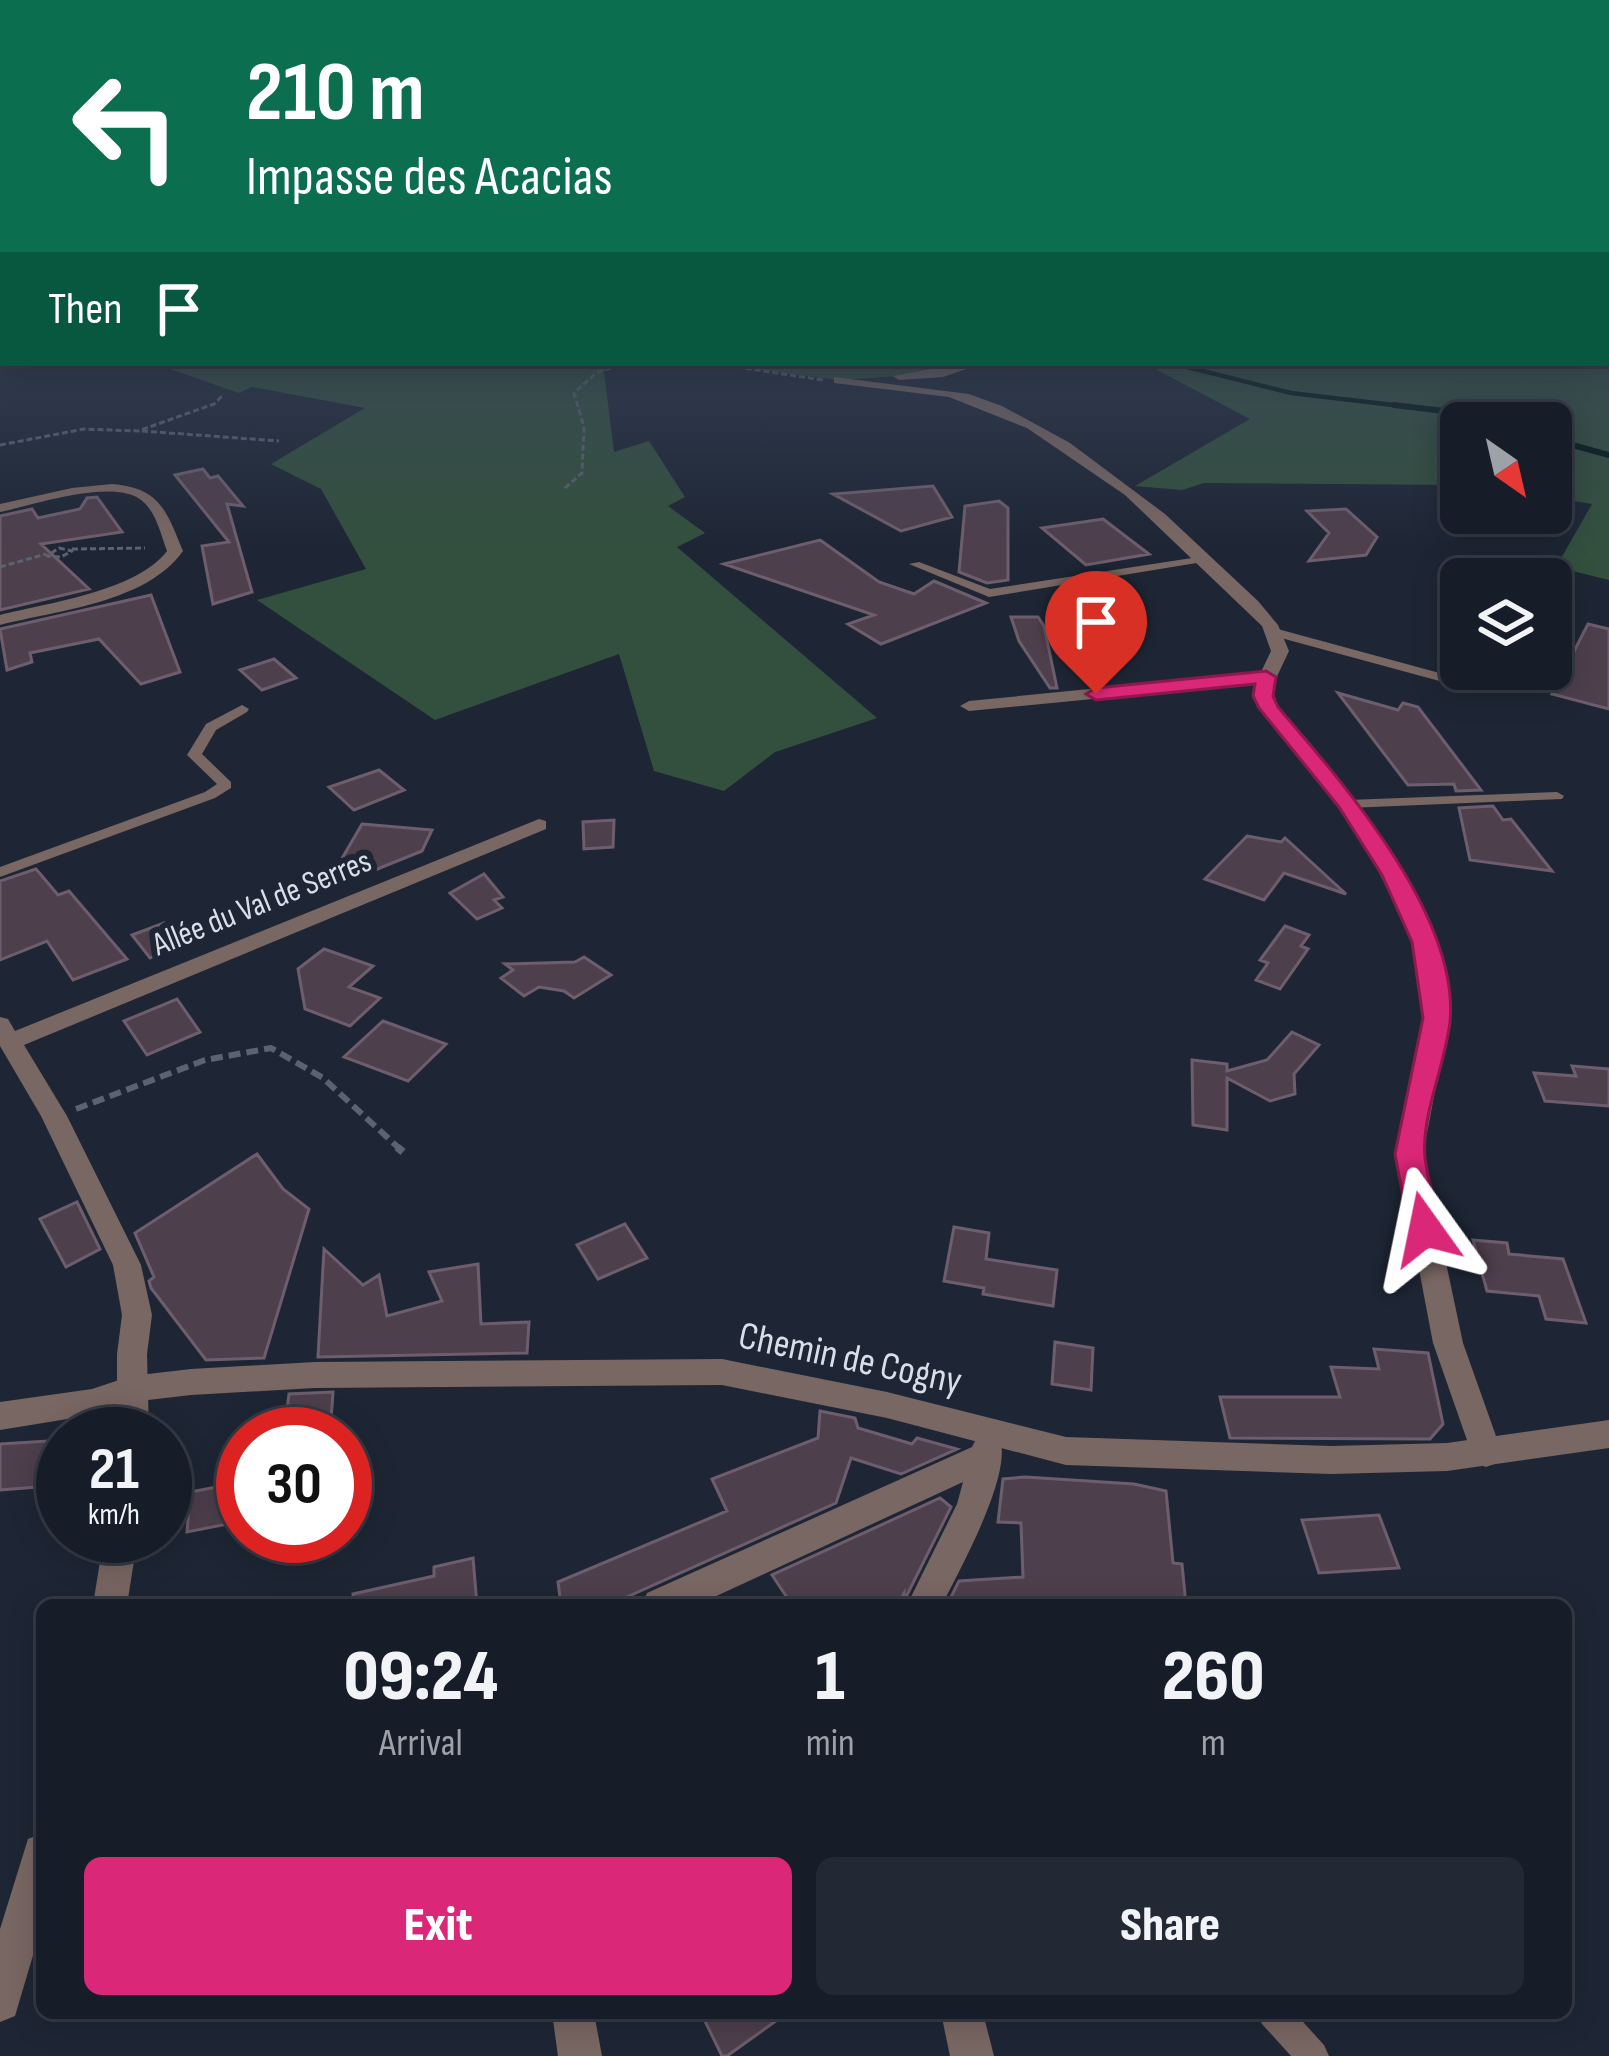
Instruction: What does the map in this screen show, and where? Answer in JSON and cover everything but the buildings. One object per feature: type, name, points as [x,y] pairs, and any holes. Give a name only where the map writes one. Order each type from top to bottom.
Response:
[{"type":"street","points":[[838,380],[943,373],[968,366]]},
{"type":"street","points":[[838,380],[946,393],[990,407],[1117,481],[1150,506],[1251,602],[1274,632],[1280,651],[1266,677],[1263,696],[1348,803],[1394,875],[1425,942],[1437,1018],[1410,1154],[1448,1342],[1486,1454]]},
{"type":"street","points":[[0,508],[90,490],[138,492],[152,503],[172,543],[174,558],[161,572],[0,620]]},
{"type":"street","points":[[969,706],[1266,677]]},
{"type":"street","name":"Allée du Val de Serres","points":[[5,1034],[539,825]]},
{"type":"street","points":[[5,1034],[54,1116],[127,1265],[137,1315],[132,1407]]},
{"type":"street","name":"Chemin de Cogny","points":[[0,1416],[92,1402],[131,1389],[315,1375],[722,1372],[887,1405],[988,1446],[1330,1460],[1486,1454],[1609,1434]]},
{"type":"street","points":[[671,1599],[988,1446]]},
{"type":"street","points":[[927,1599],[973,1507],[988,1446]]},
{"type":"street","points":[[111,1599],[117,1563]]},
{"type":"street","points":[[0,2001],[35,1906]]},
{"type":"street","points":[[574,2019],[580,2056]]},
{"type":"street","points":[[963,2019],[972,2056]]},
{"type":"lane","points":[[915,564],[989,593],[1205,559]]},
{"type":"lane","points":[[1274,632],[1440,677]]},
{"type":"lane","points":[[0,872],[226,785],[194,755],[211,727],[242,709]]},
{"type":"lane","points":[[1348,803],[1557,796]]},
{"type":"lane","points":[[1279,2019],[1313,2056]]},
{"type":"path","points":[[565,488],[582,473],[584,427],[574,393],[580,382],[608,366]]},
{"type":"path","points":[[733,366],[838,380]]},
{"type":"path","points":[[138,430],[214,404],[223,395]]},
{"type":"path","points":[[0,445],[84,428],[279,441]]},
{"type":"path","points":[[0,567],[46,554],[61,557],[72,549],[131,550],[172,543]]},
{"type":"path","points":[[54,1116],[240,1050],[272,1048],[309,1069],[404,1152]]},
{"type":"green space","points":[[162,366],[617,366],[604,371],[614,452],[649,441],[685,497],[668,506],[705,533],[677,547],[877,718],[775,752],[724,791],[654,771],[619,654],[435,720],[257,600],[366,569],[321,489],[271,464],[365,408],[252,387],[239,393]]},
{"type":"green space","points":[[733,366],[962,366],[916,375],[838,380]]},
{"type":"green space","points":[[1150,366],[1609,367],[1609,580],[1572,571],[1572,558],[1561,558],[1592,504],[1572,501],[1572,402],[1440,402],[1440,485],[1204,483],[1182,490],[1135,486],[1250,419]]},
{"type":"waterway","points":[[1183,366],[1291,393],[1419,408]]},
{"type":"waterway","points":[[1394,405],[1419,408]]},
{"type":"waterway","points":[[1419,408],[1440,411]]},
{"type":"waterway","points":[[1572,445],[1609,455]]},
{"type":"route","points":[[1096,694],[1266,677],[1263,696],[1269,708],[1348,803],[1394,875],[1425,942],[1437,1018],[1410,1154],[1425,1229]]}]
